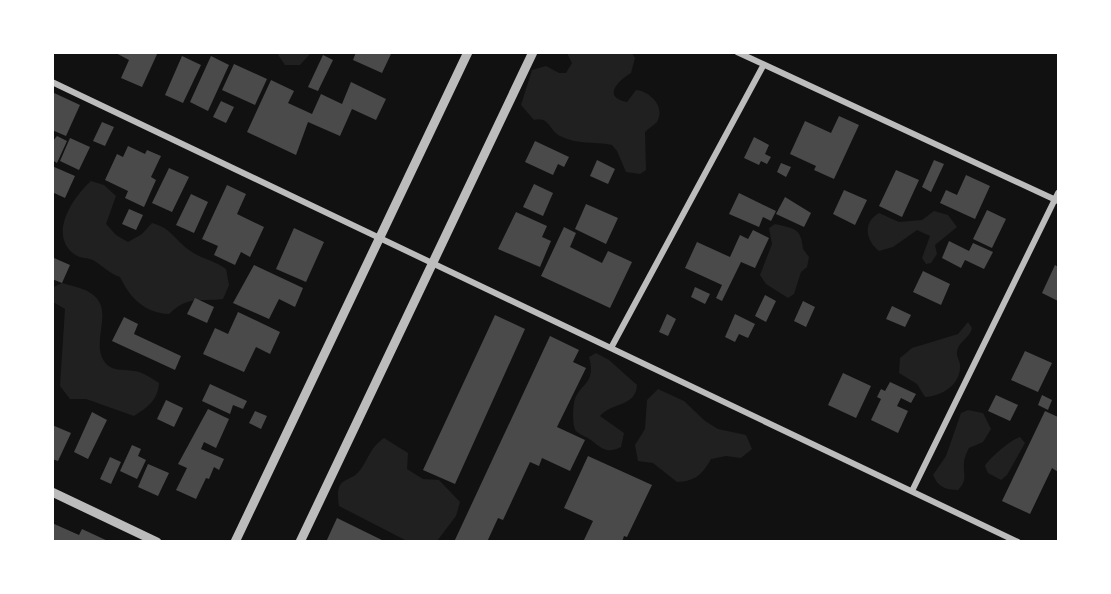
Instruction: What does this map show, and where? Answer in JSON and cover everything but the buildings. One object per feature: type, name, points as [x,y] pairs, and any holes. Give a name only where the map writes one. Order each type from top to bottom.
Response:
[{"type":"street","points":[[235,542],[468,52]]},
{"type":"street","points":[[300,542],[533,52]]},
{"type":"street","points":[[737,52],[763,66],[1058,198],[912,491]]},
{"type":"street","points":[[611,348],[763,66]]},
{"type":"street","points":[[52,82],[1018,542]]},
{"type":"street","points":[[52,492],[157,542]]},
{"type":"shaded area","points":[[277,53],[311,53],[300,65],[285,65]]},
{"type":"shaded area","points":[[567,53],[632,53],[635,58],[631,73],[615,88],[615,96],[627,102],[636,90],[641,91],[655,100],[659,110],[657,122],[645,132],[646,170],[640,174],[626,172],[612,145],[573,141],[560,136],[543,120],[534,120],[521,105],[532,70],[546,66],[559,73],[566,73],[572,63]]},
{"type":"shaded area","points":[[91,181],[104,185],[116,196],[106,224],[116,235],[128,242],[142,234],[152,223],[168,231],[194,253],[226,269],[229,285],[223,299],[194,300],[182,304],[169,314],[153,311],[139,303],[128,292],[120,277],[94,260],[74,254],[67,246],[63,236],[63,226],[77,196]]},
{"type":"shaded area","points":[[934,211],[948,215],[957,227],[935,245],[937,254],[931,263],[926,264],[922,258],[930,236],[917,230],[893,247],[879,251],[871,242],[868,226],[879,213],[899,222],[922,220]]},
{"type":"shaded area","points":[[775,224],[795,230],[809,257],[807,267],[801,272],[794,294],[788,298],[766,284],[760,275],[772,244],[769,228]]},
{"type":"shaded area","points":[[62,283],[86,290],[97,299],[102,315],[100,353],[107,365],[141,373],[159,383],[157,394],[151,402],[134,416],[86,399],[70,399],[60,386],[65,309],[53,302],[54,287]]},
{"type":"shaded area","points":[[968,322],[972,328],[957,351],[960,365],[954,384],[944,392],[925,397],[917,384],[899,373],[900,358],[912,348],[958,334]]},
{"type":"shaded area","points":[[596,353],[609,360],[637,385],[636,392],[628,401],[611,408],[600,416],[624,433],[621,447],[611,450],[603,449],[576,431],[574,425],[573,413],[576,396],[591,374],[589,357]]},
{"type":"shaded area","points":[[658,389],[684,401],[705,421],[718,429],[746,435],[752,449],[741,458],[726,456],[711,459],[693,479],[677,482],[653,463],[638,461],[635,445],[645,429],[647,400]]},
{"type":"shaded area","points":[[968,410],[983,413],[991,429],[983,442],[969,448],[964,459],[964,480],[958,490],[950,489],[940,485],[933,475],[946,456],[961,413]]},
{"type":"shaded area","points":[[1020,437],[1025,443],[1007,475],[1001,480],[988,473],[985,466],[987,463],[1006,445]]},
{"type":"shaded area","points":[[384,438],[408,453],[407,469],[423,479],[439,480],[460,502],[456,516],[437,541],[407,541],[339,506],[338,496],[341,484],[357,474],[373,449]]}]
